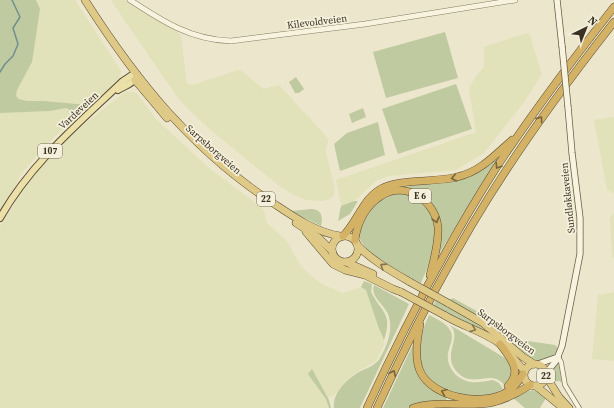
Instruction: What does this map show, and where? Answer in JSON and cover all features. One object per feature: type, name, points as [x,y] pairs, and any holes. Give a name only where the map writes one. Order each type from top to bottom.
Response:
[{"type":"highway","name":"Sarpsborgveien","points":[[85,0],[135,77],[167,119],[201,153],[236,182],[320,238],[332,251]]},
{"type":"highway","name":"E 6","points":[[367,408],[428,284],[478,198],[520,133],[614,7]]},
{"type":"highway","points":[[377,408],[422,315],[459,248],[504,172],[551,104],[614,22]]},
{"type":"highway","name":"Sarpsborgveien","points":[[135,77],[177,124],[229,172],[290,215],[317,229],[342,236]]},
{"type":"highway","name":"E 6","points":[[342,236],[350,228],[372,195],[381,189],[395,184],[449,179],[467,174],[486,163],[520,133]]},
{"type":"highway","name":"E 6","points":[[356,243],[360,222],[369,207],[381,196],[394,191],[402,190],[416,194],[428,204],[433,211],[438,226],[436,247],[428,284]]},
{"type":"highway","name":"22","points":[[290,219],[295,225],[309,234],[333,264],[345,270],[365,275],[393,290],[401,292]]},
{"type":"highway","points":[[332,251],[334,241],[342,236]]},
{"type":"highway","name":"22","points":[[342,236],[350,236],[356,243]]},
{"type":"highway","name":"Sarpsborgveien","points":[[356,243],[371,258],[382,266],[483,323],[536,364]]},
{"type":"highway","points":[[346,262],[353,260],[356,257],[358,253],[356,243]]},
{"type":"highway","name":"22","points":[[332,251],[333,255],[338,261],[346,262],[370,272],[401,292]]},
{"type":"highway","name":"Sarpsborgveien","points":[[401,292],[444,316],[483,333],[500,344],[511,354],[524,372]]},
{"type":"highway","points":[[422,315],[418,339],[417,359],[420,372],[430,385],[438,390],[459,397],[480,398],[502,395],[512,389],[524,372]]},
{"type":"highway","points":[[496,396],[512,382],[515,374],[512,362],[500,344]]},
{"type":"highway","name":"22","points":[[563,408],[525,381],[524,372],[528,366],[536,364],[543,368],[559,397],[569,408]]},
{"type":"highway","name":"22","points":[[533,386],[543,383],[546,374]]},
{"type":"highway","points":[[413,408],[430,404],[490,403],[501,400],[533,386]]},
{"type":"main road","name":"Sundløkkaveien","points":[[546,374],[556,361],[562,346],[580,254],[580,218],[557,0]]},
{"type":"main road","name":"Vardeveien","points":[[0,218],[25,180],[44,157],[123,81],[135,77]]},
{"type":"main road","points":[[536,364],[558,357]]},
{"type":"street","name":"Kilevoldveien","points":[[130,0],[167,23],[187,33],[217,40],[231,41],[352,26],[516,0]]},
{"type":"street","points":[[558,357],[561,362],[565,385],[579,408]]},
{"type":"green space","points":[[0,0],[36,0],[40,9],[32,62],[17,90],[16,96],[19,99],[27,101],[89,104],[101,98],[74,119],[74,114],[66,108],[50,111],[0,113]]},
{"type":"green space","points":[[36,0],[75,0],[121,71],[120,80],[101,98],[89,104],[77,104],[27,101],[19,99],[16,96],[17,90],[32,62]]},
{"type":"green space","points":[[111,0],[124,0],[178,32],[181,36],[188,84],[192,85],[238,70],[242,71],[263,89],[279,85],[327,137],[328,141],[326,152],[335,189],[334,196],[328,200],[321,201],[306,200],[292,194],[278,185],[207,127],[180,101]]},
{"type":"green space","points":[[445,32],[458,78],[386,98],[373,52]]},
{"type":"green space","points":[[529,33],[542,74],[525,101],[484,153],[456,170],[389,176],[376,181],[354,201],[341,206],[336,180],[476,132],[469,89],[474,79],[484,67],[484,47]]},
{"type":"green space","points":[[296,77],[304,89],[299,93],[295,93],[289,82]]},
{"type":"green space","points":[[456,84],[472,129],[398,154],[382,109]]},
{"type":"green space","points":[[126,91],[137,93],[155,118],[209,168],[261,207],[264,211],[267,223],[286,240],[301,266],[312,277],[324,285],[343,293],[361,287],[366,290],[384,340],[384,345],[376,361],[357,372],[347,380],[334,395],[327,399],[329,408],[0,408],[0,226],[36,170],[56,148]]},
{"type":"green space","points":[[66,108],[70,109],[74,114],[74,119],[51,140],[21,174],[13,192],[0,213],[0,113],[50,111]]},
{"type":"green space","points":[[363,108],[366,117],[352,123],[349,114]]},
{"type":"green space","points":[[614,117],[614,193],[607,190],[594,120]]},
{"type":"green space","points":[[378,122],[385,155],[340,171],[334,144],[347,133]]},
{"type":"green space","points":[[501,153],[436,259],[439,244],[431,204],[420,193],[408,189],[409,186],[441,184],[464,179],[487,166]]},
{"type":"green space","points":[[398,193],[413,196],[421,201],[430,212],[433,221],[435,239],[431,257],[421,283],[394,269],[374,255],[361,241],[359,234],[362,225],[376,204],[383,198]]},
{"type":"green space","points":[[358,201],[350,214],[338,221],[341,206]]},
{"type":"green space","points":[[315,209],[320,212],[322,220],[321,226],[291,211]]},
{"type":"green space","points":[[614,212],[614,258],[612,257],[610,218]]},
{"type":"green space","points":[[364,281],[372,284],[371,292],[387,319],[384,340],[366,290],[361,287]]},
{"type":"green space","points":[[374,285],[409,304],[360,408],[334,408],[335,397],[341,387],[354,375],[376,363],[385,348],[389,337],[390,320],[386,310],[374,293]]},
{"type":"green space","points":[[614,292],[614,361],[592,359],[598,295]]},
{"type":"green space","points":[[453,298],[491,319],[521,340],[555,345],[558,348],[557,351],[552,357],[540,361],[529,358],[519,351],[497,330],[474,314],[449,300]]},
{"type":"green space","points":[[436,300],[477,323],[504,342],[433,306]]},
{"type":"green space","points":[[429,315],[445,324],[450,329],[452,340],[448,358],[451,368],[457,376],[471,382],[493,380],[499,383],[503,389],[486,396],[474,396],[462,395],[438,388],[426,374],[420,358],[421,341],[425,323]]},
{"type":"green space","points":[[450,325],[505,358],[513,373],[505,386],[494,378],[470,379],[463,377],[457,372],[451,359],[454,335]]},
{"type":"green space","points":[[415,340],[425,384],[435,392],[447,397],[446,402],[407,408],[383,408]]},
{"type":"green space","points":[[557,364],[559,364],[562,383],[559,381],[554,382],[554,385],[552,374]]},
{"type":"green space","points":[[312,369],[329,400],[331,408],[329,408],[326,399],[308,374]]},
{"type":"green space","points":[[533,390],[546,398],[540,408],[525,408],[513,398],[524,392]]},
{"type":"waterway","points":[[0,72],[13,56],[18,44],[13,28],[20,17],[12,0]]}]
